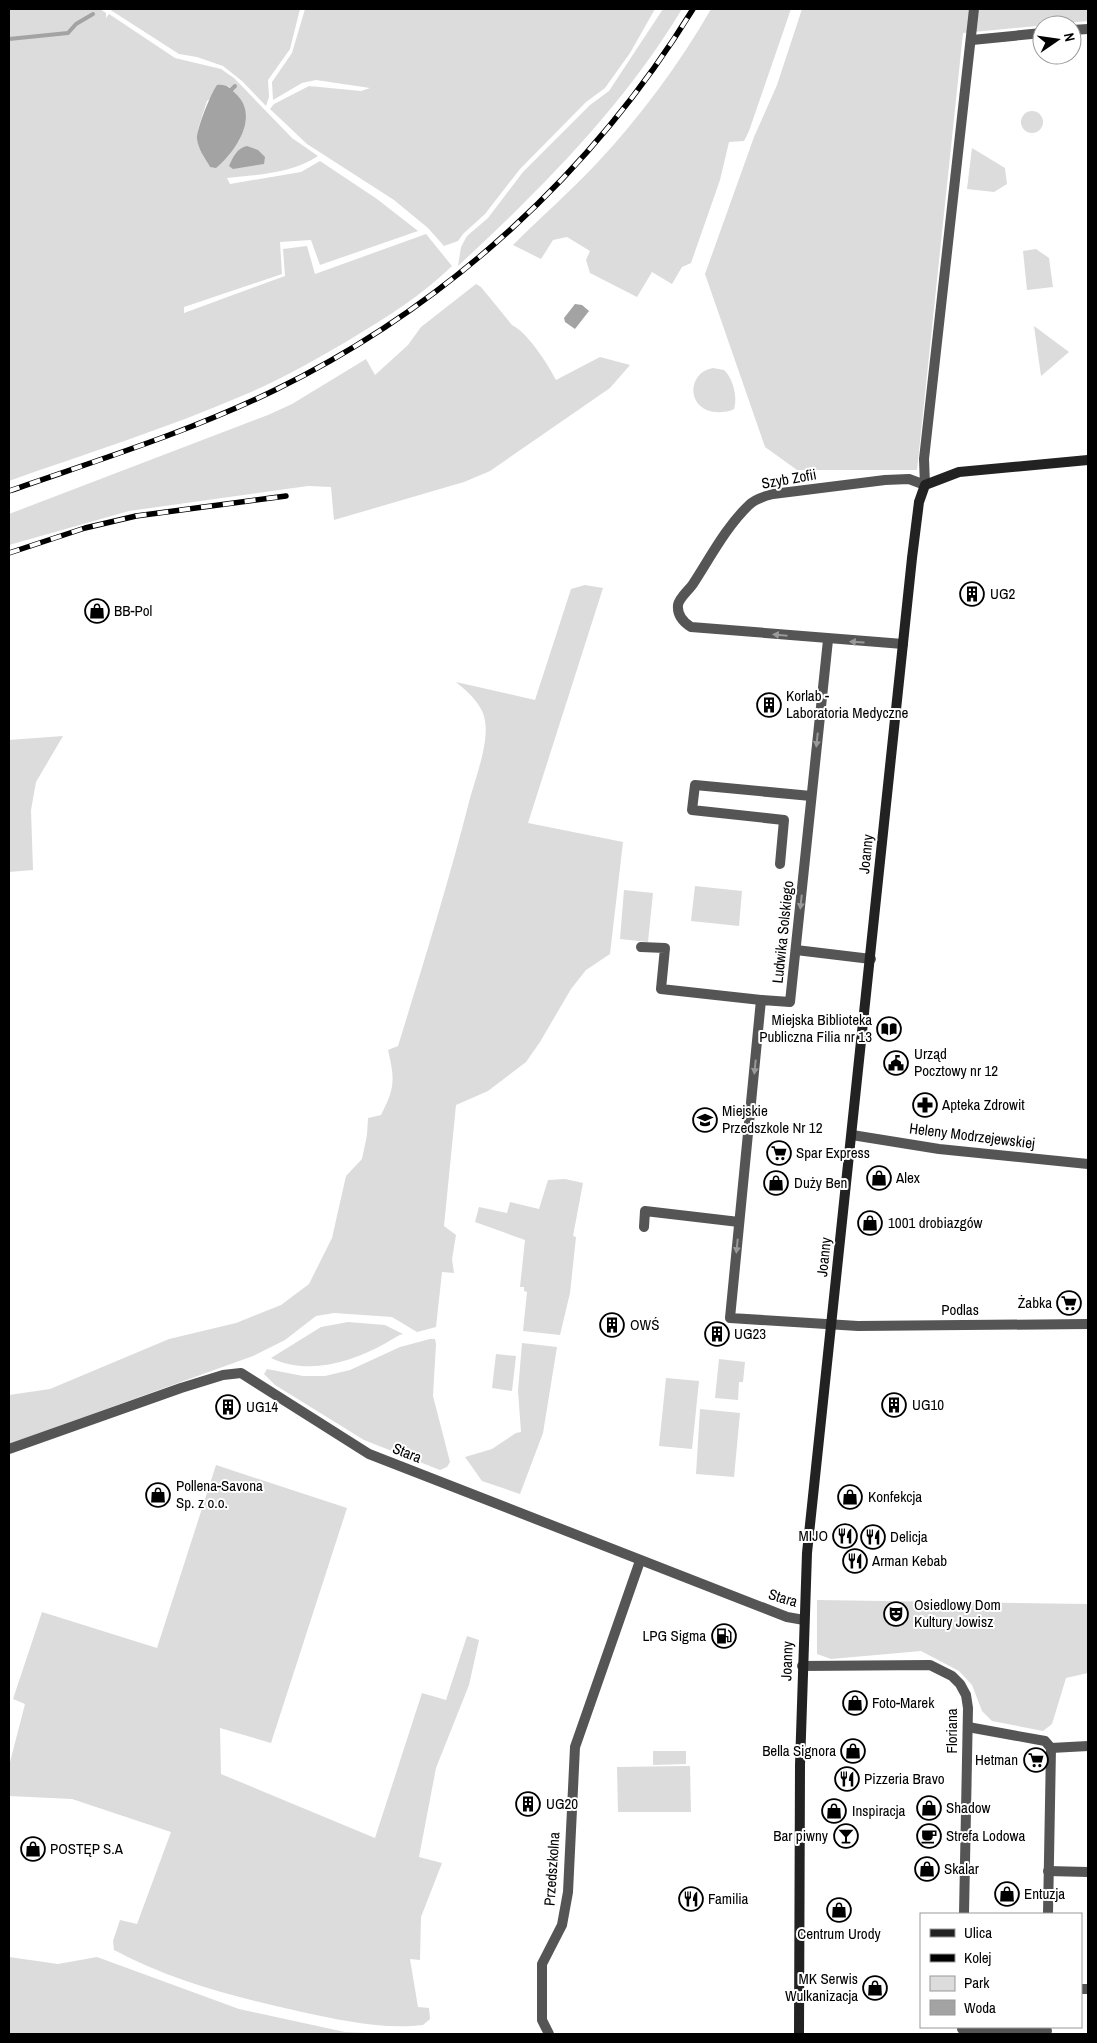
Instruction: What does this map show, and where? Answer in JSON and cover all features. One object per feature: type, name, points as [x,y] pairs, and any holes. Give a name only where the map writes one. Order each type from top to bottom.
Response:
[{"type":"street","points":[[974,9],[924,459],[924,485],[958,472],[1088,460]]},
{"type":"street","points":[[972,40],[1032,34]]},
{"type":"street","name":"Szyb Zofii","points":[[828,640],[691,627],[684,623],[679,614],[678,602],[688,592],[729,529],[750,504],[755,501],[773,494],[885,480],[909,479],[924,485]]},
{"type":"street","name":"Joanny","points":[[799,2034],[802,1666],[807,1553],[871,959],[915,526],[924,485]]},
{"type":"street","points":[[828,640],[903,644]]},
{"type":"street","name":"Ludwika Solskiego","points":[[828,640],[790,1002],[761,1000],[730,1318],[832,1324]]},
{"type":"street","points":[[780,864],[784,820],[692,810],[695,785],[811,796]]},
{"type":"street","points":[[641,947],[665,948],[661,989],[761,1000]]},
{"type":"street","points":[[796,950],[871,959]]},
{"type":"street","name":"Heleny Modrzejewskiej","points":[[852,1135],[939,1149],[1088,1164]]},
{"type":"street","points":[[644,1227],[645,1211],[739,1222]]},
{"type":"street","name":"Podlas","points":[[832,1324],[1088,1324]]},
{"type":"street","name":"Stara","points":[[9,1449],[181,1388],[223,1375],[241,1373],[369,1454],[640,1561],[764,1608],[804,1620]]},
{"type":"street","name":"Przedszkolna","points":[[549,2034],[542,2020],[542,1964],[562,1924],[568,1892],[574,1747],[640,1561]]},
{"type":"street","name":"Floriana","points":[[802,1666],[930,1665],[952,1676],[960,1684],[966,1695],[968,1726],[964,1913]]},
{"type":"street","points":[[968,1726],[1045,1741],[1051,1748],[1048,1913]]},
{"type":"street","points":[[1051,1748],[1088,1746]]},
{"type":"street","points":[[1048,1872],[1088,1872]]},
{"type":"street","points":[[962,2030],[1047,2031]]},
{"type":"green space","points":[[9,9],[100,9],[106,13],[106,18],[109,14],[175,58],[221,69],[234,78],[292,138],[318,156],[286,170],[227,178],[230,184],[301,172],[320,161],[377,199],[418,231],[320,265],[311,240],[280,242],[282,274],[184,307],[184,313],[285,276],[283,249],[307,246],[315,274],[426,234],[452,266],[417,295],[380,321],[327,353],[272,382],[186,418],[9,481]],"holes":[[[228,86],[243,105],[246,117],[245,124],[239,141],[210,167],[199,147],[197,139],[198,129],[207,101]]]},
{"type":"green space","points":[[109,9],[300,9],[290,49],[268,80],[269,97],[266,106],[242,81],[223,66],[197,57],[179,54]]},
{"type":"green space","points":[[305,9],[655,9],[630,53],[605,88],[586,102],[520,169],[485,214],[458,241],[444,246],[428,228],[394,200],[307,144],[270,109],[274,104],[309,86],[361,91],[370,88],[316,80],[302,83],[273,100],[272,82],[292,53]]},
{"type":"green space","points":[[663,9],[682,9],[634,80],[550,177],[458,266],[461,247],[467,236],[488,218],[523,172],[590,105],[609,91]]},
{"type":"green space","points":[[711,9],[791,9],[749,131],[744,141],[729,142],[720,180],[691,263],[682,267],[672,284],[652,272],[637,297],[590,273],[586,260],[590,251],[567,237],[553,240],[541,259],[513,245],[588,173],[614,144],[673,69]]},
{"type":"green space","points":[[802,9],[1088,9],[1088,21],[1082,22],[1082,15],[1032,15],[1032,26],[963,33],[917,470],[797,470],[765,447],[705,274],[754,137],[777,85]]},
{"type":"green space","points":[[1032,111],[1040,114],[1043,122],[1040,130],[1032,133],[1024,130],[1021,122],[1024,114]]},
{"type":"green space","points":[[972,148],[1005,168],[1007,184],[994,192],[967,189]]},
{"type":"green space","points":[[1036,249],[1049,258],[1053,287],[1027,290],[1023,251]]},
{"type":"green space","points":[[476,284],[481,287],[512,325],[531,341],[556,380],[600,357],[630,365],[610,388],[490,471],[464,482],[334,520],[331,487],[308,486],[129,511],[9,545],[9,514],[268,415],[292,404],[366,359],[375,375],[408,345],[421,327]]},
{"type":"green space","points":[[1034,326],[1069,352],[1041,376]]},
{"type":"green space","points":[[713,368],[724,370],[730,378],[734,388],[735,399],[734,409],[732,410],[723,412],[711,411],[702,408],[696,401],[694,385],[697,378],[704,371]]},
{"type":"green space","points":[[585,585],[603,588],[528,823],[623,842],[610,954],[586,970],[571,989],[526,1062],[488,1091],[456,1105],[444,1226],[456,1235],[452,1259],[454,1273],[442,1272],[436,1327],[417,1332],[392,1317],[334,1313],[316,1316],[285,1340],[253,1356],[9,1444],[9,1395],[50,1389],[169,1339],[236,1323],[281,1305],[309,1284],[332,1238],[346,1176],[362,1159],[368,1118],[381,1115],[389,1098],[393,1077],[388,1050],[398,1046],[444,894],[481,762],[486,730],[484,715],[474,699],[456,682],[535,700],[571,589]]},
{"type":"green space","points":[[63,736],[36,782],[31,810],[33,870],[9,872],[9,740]]},
{"type":"green space","points":[[695,886],[742,891],[739,926],[691,921]]},
{"type":"green space","points":[[624,890],[653,893],[648,942],[620,939]]},
{"type":"green space","points":[[565,1179],[583,1183],[573,1236],[576,1237],[570,1293],[560,1335],[523,1331],[527,1292],[524,1291],[524,1287],[520,1287],[525,1240],[475,1222],[479,1207],[507,1213],[510,1202],[539,1209],[548,1180]]},
{"type":"green space","points":[[348,1322],[385,1325],[403,1334],[359,1356],[330,1364],[300,1366],[271,1358],[321,1327]]},
{"type":"green space","points":[[435,1339],[436,1344],[433,1396],[450,1462],[447,1467],[440,1470],[364,1440],[275,1385],[264,1374],[267,1369],[303,1376],[325,1376],[350,1370],[400,1347]]},
{"type":"green space","points":[[522,1343],[557,1347],[543,1433],[520,1494],[482,1481],[465,1457],[492,1449],[516,1433],[521,1432],[518,1391]]},
{"type":"green space","points":[[496,1354],[516,1356],[512,1391],[492,1388]]},
{"type":"green space","points":[[719,1359],[745,1362],[743,1382],[739,1382],[738,1400],[715,1398]]},
{"type":"green space","points":[[666,1378],[699,1381],[692,1449],[659,1446]]},
{"type":"green space","points":[[700,1409],[740,1413],[734,1477],[696,1474]]},
{"type":"green space","points":[[216,1465],[347,1508],[271,1743],[220,1728],[221,1774],[375,1838],[422,1693],[446,1700],[467,1636],[479,1640],[469,1685],[436,1768],[419,1857],[442,1863],[421,1917],[420,1960],[410,1959],[418,2007],[429,2008],[430,2019],[423,2025],[393,2026],[346,2021],[254,2001],[182,1980],[114,1950],[113,1941],[120,1920],[137,1924],[171,1832],[72,1799],[9,1796],[9,1766],[25,1704],[13,1699],[42,1612],[157,1648]]},
{"type":"green space","points":[[817,1600],[1088,1604],[1088,1673],[1066,1678],[1052,1724],[1043,1731],[992,1721],[982,1711],[972,1685],[959,1671],[921,1651],[831,1659],[817,1654]]},
{"type":"green space","points":[[653,1751],[686,1751],[686,1764],[653,1765]]},
{"type":"green space","points":[[690,1766],[691,1812],[618,1812],[617,1767]]},
{"type":"green space","points":[[9,1957],[58,1964],[97,1957],[239,2009],[345,2032],[391,2034],[9,2034]]},
{"type":"water","points":[[217,85],[226,86],[232,90],[243,104],[246,113],[242,133],[237,143],[231,153],[216,168],[210,167],[200,150],[197,134],[204,112]]},
{"type":"water","points":[[247,146],[258,150],[265,157],[264,164],[233,169],[229,166],[234,156],[238,151]]},
{"type":"water","points":[[575,304],[582,305],[589,311],[575,329],[565,322],[564,318]]},
{"type":"waterway","points":[[9,39],[68,33],[76,24],[93,14]]},
{"type":"waterway","points":[[232,89],[235,86]]},
{"type":"railway","points":[[9,491],[143,445],[243,405],[338,356],[399,318],[456,276],[511,229],[562,179],[610,125],[653,69],[693,9]]},
{"type":"railway","points":[[9,553],[85,528],[136,516],[286,496]]},
{"type":"place","name":"UG2","points":[[972,594]]},
{"type":"place","name":"BB-Pol","points":[[97,611]]},
{"type":"place","name":"Korlab - Laboratoria Medyczne","points":[[769,705]]},
{"type":"place","name":"Miejska Biblioteka Publiczna Filia nr 13","points":[[889,1029]]},
{"type":"place","name":"Urząd Pocztowy nr 12","points":[[896,1063]]},
{"type":"place","name":"Apteka Zdrowit","points":[[925,1105]]},
{"type":"place","name":"Miejskie Przedszkole Nr 12","points":[[705,1120]]},
{"type":"place","name":"Spar Express","points":[[779,1153]]},
{"type":"place","name":"Alex","points":[[879,1178]]},
{"type":"place","name":"Duży Ben","points":[[776,1183]]},
{"type":"place","name":"1001 drobiazgów","points":[[870,1223]]},
{"type":"place","name":"Żabka","points":[[1069,1303]]},
{"type":"place","name":"OWŚ","points":[[612,1325]]},
{"type":"place","name":"UG23","points":[[717,1334]]},
{"type":"place","name":"UG10","points":[[894,1405]]},
{"type":"place","name":"UG14","points":[[228,1407]]},
{"type":"place","name":"Pollena-Savona Sp. z o.o.","points":[[158,1495]]},
{"type":"place","name":"Konfekcja","points":[[850,1497]]},
{"type":"place","name":"MIJO","points":[[845,1536]]},
{"type":"place","name":"Delicja","points":[[873,1537]]},
{"type":"place","name":"Arman Kebab","points":[[855,1561]]},
{"type":"place","name":"Osiedlowy Dom Kultury Jowisz","points":[[896,1614]]},
{"type":"place","name":"LPG Sigma","points":[[724,1636]]},
{"type":"place","name":"Foto-Marek","points":[[855,1703]]},
{"type":"place","name":"Bella Signora","points":[[853,1751]]},
{"type":"place","name":"Hetman","points":[[1036,1760]]},
{"type":"place","name":"Pizzeria Bravo","points":[[847,1779]]},
{"type":"place","name":"UG20","points":[[528,1804]]},
{"type":"place","name":"Shadow","points":[[929,1808]]},
{"type":"place","name":"Inspiracja","points":[[834,1811]]},
{"type":"place","name":"Bar piwny","points":[[846,1836]]},
{"type":"place","name":"Strefa Lodowa","points":[[929,1836]]},
{"type":"place","name":"POSTĘP S.A","points":[[33,1849]]},
{"type":"place","name":"Skalar","points":[[927,1869]]},
{"type":"place","name":"Entuzja","points":[[1007,1894]]},
{"type":"place","name":"Familia","points":[[691,1899]]},
{"type":"place","name":"Centrum Urody","points":[[839,1910]]},
{"type":"place","name":"MK Serwis Wulkanizacja","points":[[875,1988]]}]
